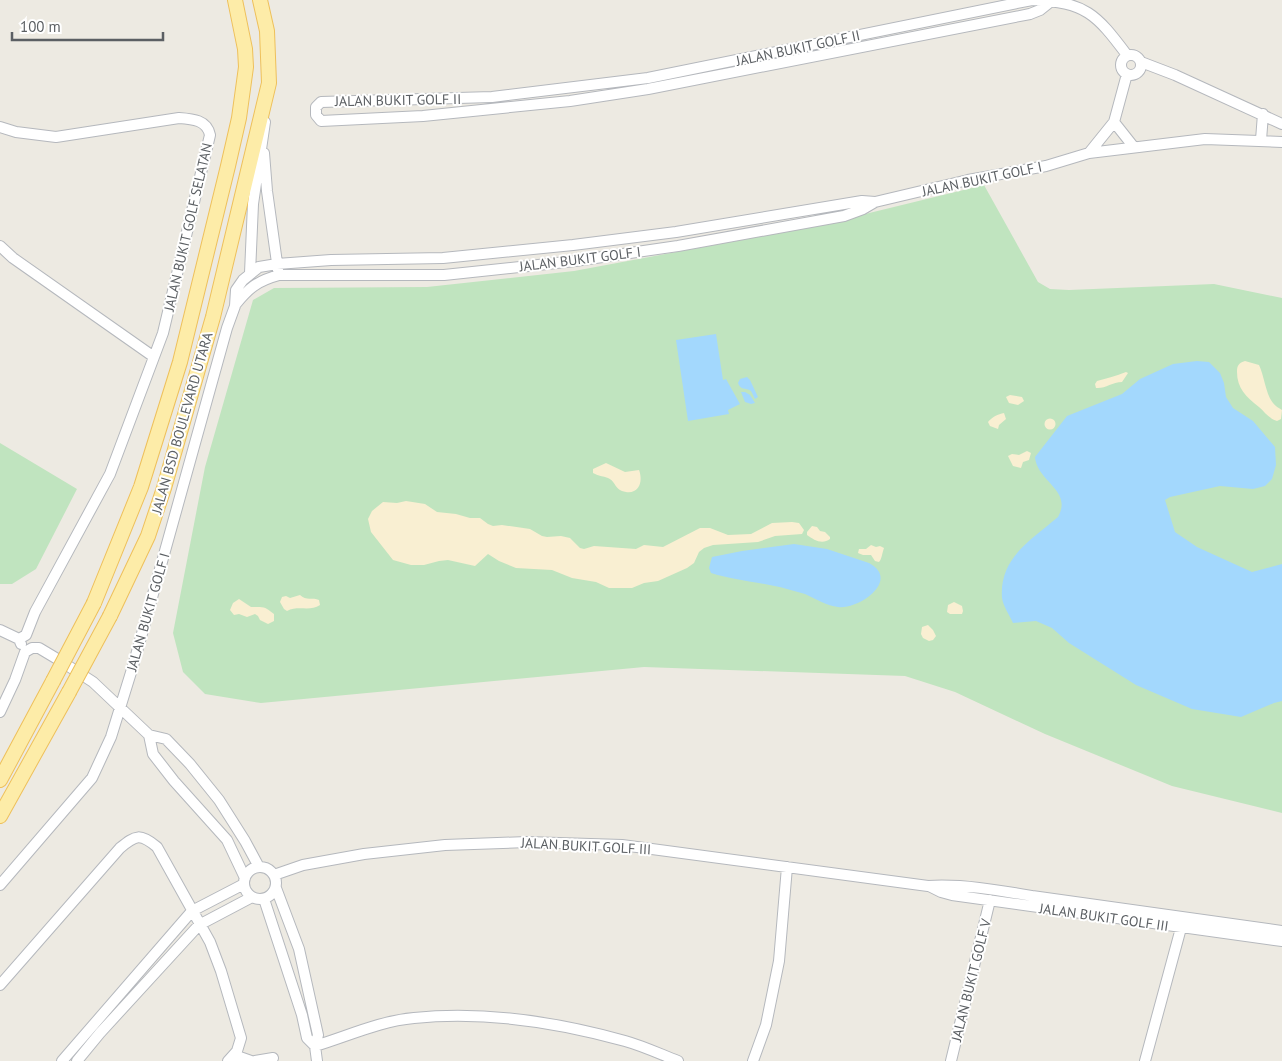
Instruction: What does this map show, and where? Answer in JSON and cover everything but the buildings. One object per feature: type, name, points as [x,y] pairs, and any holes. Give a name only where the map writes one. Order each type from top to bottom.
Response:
[{"type":"main road","name":"JALAN BSD BOULEVARD UTARA","points":[[0,780],[94,603],[141,487],[180,362],[239,118],[246,67],[245,49],[235,0]]},
{"type":"main road","name":"JALAN BSD BOULEVARD UTARA","points":[[0,816],[110,616],[148,536],[164,488],[213,317],[269,83],[266,31],[260,0]]},
{"type":"street","name":"JALAN BUKIT GOLF II","points":[[1050,2],[1040,10],[1030,14],[629,92],[570,101],[422,116],[321,121],[316,115],[316,107],[321,102],[492,97],[648,78],[1032,0],[1066,3],[1087,11],[1104,26],[1127,56]]},
{"type":"street","points":[[1141,62],[1139,72],[1133,75],[1127,74],[1121,66],[1122,60],[1127,56],[1137,57],[1141,62],[1175,75],[1282,124]]},
{"type":"street","points":[[1089,153],[1114,122],[1127,74]]},
{"type":"street","points":[[250,273],[253,204],[269,83]]},
{"type":"street","points":[[1261,140],[1263,114]]},
{"type":"street","name":"JALAN BUKIT GOLF SELATAN","points":[[0,127],[16,132],[56,137],[179,118],[196,120],[207,126],[210,135],[162,333],[154,357],[110,474],[22,637]]},
{"type":"street","points":[[1114,122],[1133,146]]},
{"type":"street","name":"JALAN BUKIT GOLF I","points":[[235,306],[252,286],[265,279],[279,275],[444,275],[575,261],[678,246],[844,216],[875,202],[968,180],[1046,166],[1089,153],[1133,146],[1205,139],[1282,142]]},
{"type":"street","points":[[262,145],[279,275]]},
{"type":"street","name":"JALAN BUKIT GOLF I","points":[[0,886],[92,778],[112,737],[134,666],[227,328],[235,306],[236,290],[250,273],[258,267],[277,264],[331,260],[443,258],[573,246],[676,232],[862,201],[875,202]]},
{"type":"street","points":[[0,246],[13,258],[154,357]]},
{"type":"street","points":[[0,630],[22,637],[28,650],[0,712]]},
{"type":"street","points":[[28,650],[39,648],[85,676],[149,735],[166,739],[190,764],[219,800],[246,841],[259,867]]},
{"type":"street","points":[[149,735],[153,754],[174,781],[227,840],[244,881],[245,889],[252,897],[264,899],[271,896],[276,888]]},
{"type":"street","points":[[0,985],[120,848],[132,838],[139,836],[157,847],[210,942],[221,971],[241,1038],[237,1050],[231,1058],[253,1061],[273,1058]]},
{"type":"street","name":"JALAN BUKIT GOLF III","points":[[274,875],[303,865],[364,854],[445,845],[527,842],[622,845],[928,886],[949,885],[992,889],[1282,931]]},
{"type":"street","points":[[62,1061],[192,911],[244,881],[248,873],[259,867],[268,869],[274,875],[276,888],[299,949],[318,1035],[315,1046],[317,1061]]},
{"type":"street","points":[[753,1061],[766,1025],[778,961],[787,867]]},
{"type":"street","name":"JALAN BUKIT GOLF III","points":[[928,886],[952,895],[1282,941]]},
{"type":"street","points":[[77,1061],[199,925],[252,897]]},
{"type":"street","points":[[264,899],[302,1014],[307,1038],[315,1046]]},
{"type":"street","name":"JALAN BUKIT GOLF V","points":[[951,1061],[990,900]]},
{"type":"street","points":[[1145,1061],[1181,928]]},
{"type":"street","points":[[113,1001],[123,1008]]},
{"type":"street","points":[[315,1046],[372,1026],[413,1018],[460,1016],[506,1018],[550,1024],[625,1041],[678,1061]]},
{"type":"green space","points":[[984,185],[1038,282],[1050,289],[1069,290],[1214,284],[1282,298],[1282,813],[1172,786],[1045,734],[955,692],[905,676],[644,667],[261,703],[205,694],[183,672],[173,633],[205,467],[253,300],[274,288],[427,287],[574,271],[816,226]]},
{"type":"green space","points":[[0,443],[77,489],[36,569],[12,584],[0,584]]},
{"type":"sand","points":[[1245,361],[1259,365],[1271,399],[1282,410],[1281,419],[1277,421],[1271,418],[1243,392],[1237,378],[1237,370],[1239,365]]},
{"type":"sand","points":[[1128,373],[1122,382],[1096,388],[1095,384],[1097,381]]},
{"type":"sand","points":[[1010,395],[1022,397],[1024,401],[1018,405],[1009,403],[1006,397]]},
{"type":"sand","points":[[1004,413],[1006,419],[999,425],[998,429],[990,426],[988,422],[990,420]]},
{"type":"sand","points":[[1050,418],[1056,424],[1050,430],[1044,424]]},
{"type":"sand","points":[[1027,451],[1031,453],[1029,460],[1023,462],[1021,468],[1013,466],[1008,456],[1012,454],[1019,455]]},
{"type":"sand","points":[[606,463],[625,472],[639,470],[641,478],[637,489],[631,492],[622,491],[611,479],[593,473],[593,469]]},
{"type":"sand","points":[[406,501],[425,504],[437,512],[480,518],[493,526],[502,525],[530,529],[542,536],[570,538],[580,548],[584,549],[594,546],[636,549],[644,545],[663,547],[700,528],[710,528],[728,535],[751,534],[772,523],[792,522],[799,523],[804,530],[802,534],[775,536],[758,542],[713,545],[699,552],[694,563],[687,568],[658,581],[644,583],[632,588],[609,588],[596,582],[572,578],[552,570],[516,568],[488,554],[475,566],[448,560],[424,565],[411,565],[393,560],[371,532],[368,519],[372,511],[383,502],[397,503]]},
{"type":"sand","points":[[812,526],[825,532],[830,539],[821,542],[807,535]]},
{"type":"sand","points":[[871,545],[884,548],[879,562],[875,561],[871,555],[858,553],[859,549],[866,549]]},
{"type":"sand","points":[[300,595],[305,598],[319,600],[320,605],[312,608],[291,609],[287,611],[284,609],[280,602],[282,597],[290,598]]},
{"type":"sand","points":[[239,599],[251,607],[266,608],[274,614],[274,621],[268,624],[260,620],[255,614],[247,617],[239,614],[234,615],[230,610],[233,603]]},
{"type":"sand","points":[[954,602],[962,606],[962,614],[950,614],[947,612],[948,605]]},
{"type":"sand","points":[[928,625],[936,636],[933,640],[929,641],[923,638],[921,634],[922,627]]},
{"type":"water","points":[[716,334],[723,380],[726,379],[740,404],[728,410],[729,414],[688,421],[676,340]]},
{"type":"water","points":[[1197,361],[1209,362],[1220,373],[1226,397],[1233,408],[1253,421],[1275,447],[1276,465],[1272,479],[1265,486],[1253,489],[1220,486],[1170,497],[1165,500],[1175,532],[1197,547],[1252,572],[1282,564],[1282,701],[1241,717],[1192,709],[1136,685],[1069,643],[1052,628],[1036,621],[1013,623],[1002,598],[1002,584],[1011,561],[1028,542],[1058,517],[1061,500],[1058,493],[1037,466],[1035,457],[1067,416],[1122,394],[1140,379],[1173,364]]},
{"type":"water","points":[[747,377],[758,397],[755,399],[751,391],[742,388],[738,383],[740,379]]},
{"type":"water","points":[[741,392],[750,395],[755,403],[745,402]]},
{"type":"water","points":[[794,544],[827,549],[869,563],[878,570],[881,577],[879,585],[865,599],[856,604],[838,607],[787,589],[711,573],[709,568],[712,557]]}]
